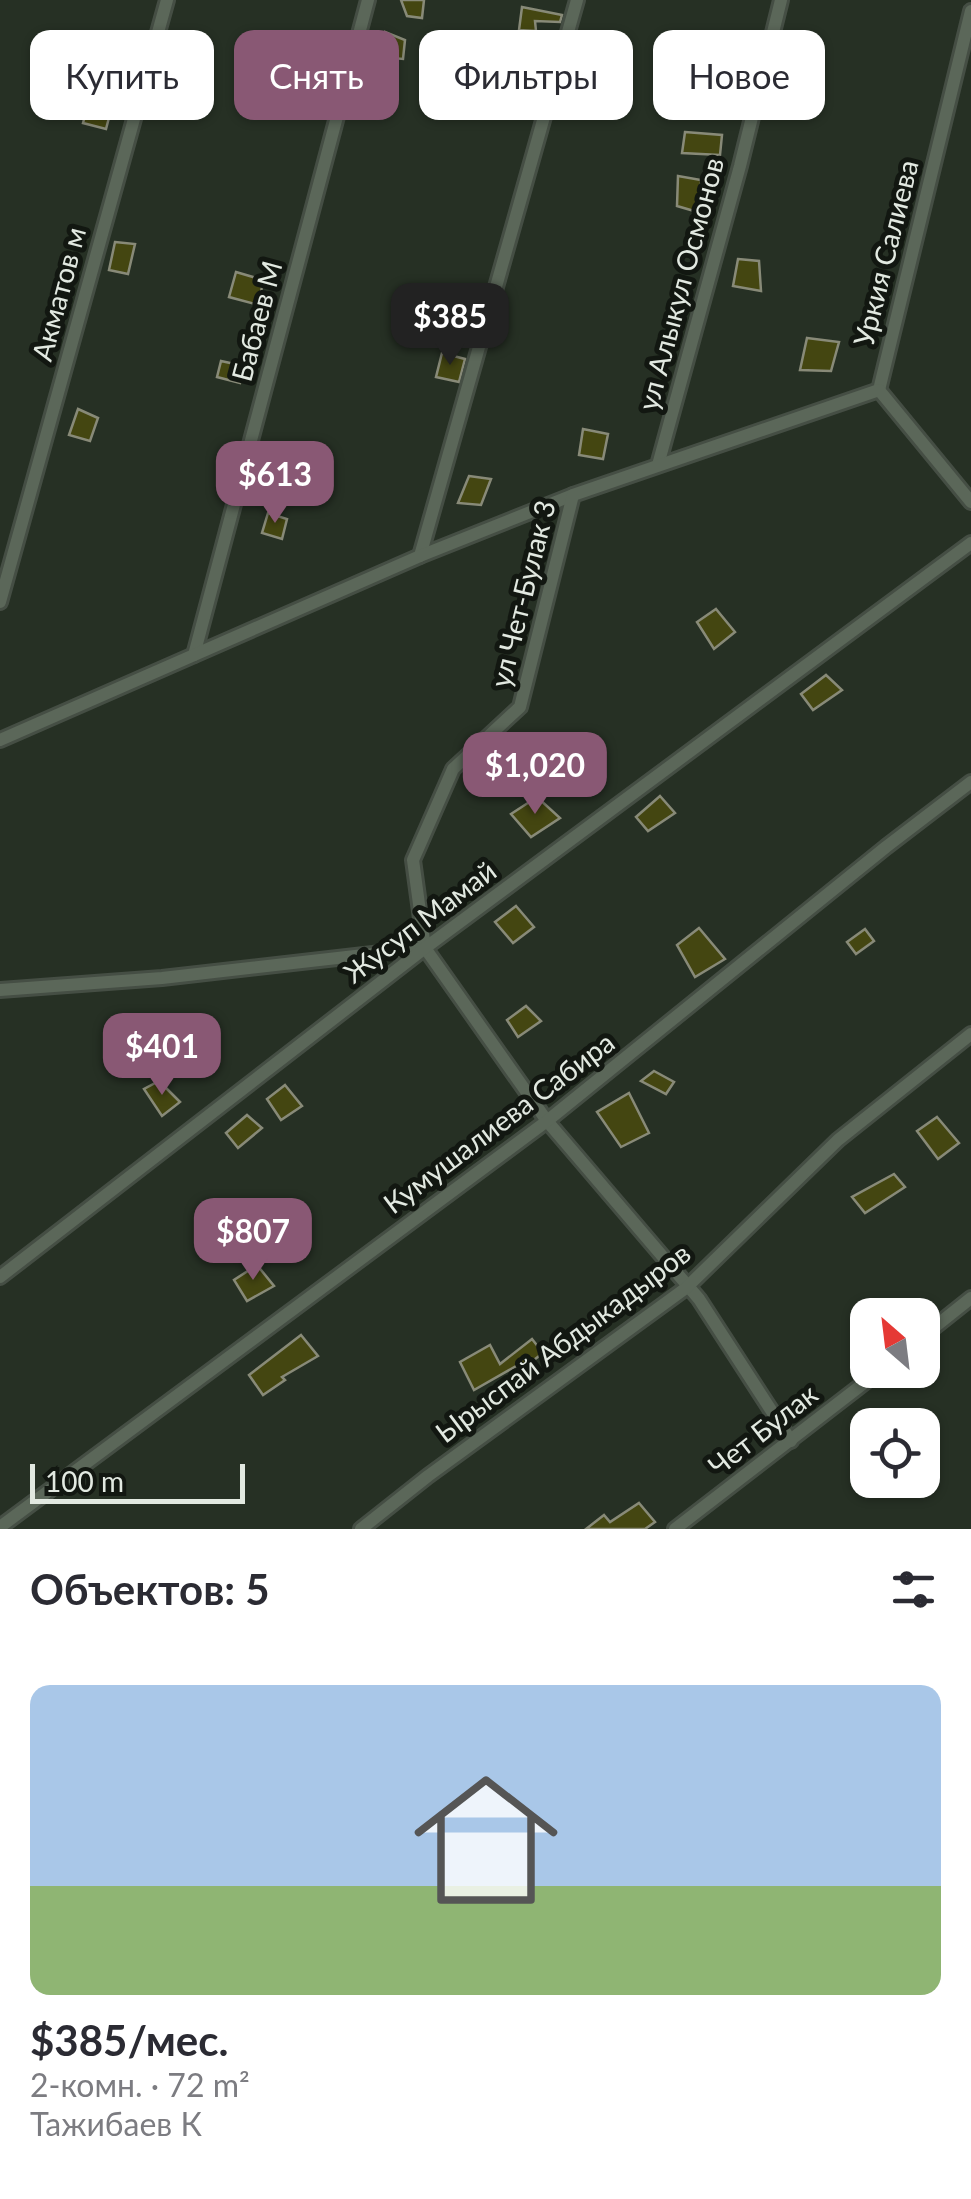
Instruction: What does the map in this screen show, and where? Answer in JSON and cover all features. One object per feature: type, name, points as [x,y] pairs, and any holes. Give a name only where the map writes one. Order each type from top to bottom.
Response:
[{"type":"street","name":"Акматов м","points":[[0,602],[166,0]]},
{"type":"street","name":"Бабаев М","points":[[194,655],[368,0]]},
{"type":"street","points":[[420,556],[578,0]]},
{"type":"street","name":"ул Алыкул Осмонов","points":[[658,465],[781,0]]},
{"type":"street","name":"Уркия Салиева","points":[[879,390],[971,11]]},
{"type":"street","points":[[879,390],[971,502]]},
{"type":"street","name":"ул Чет-Булак 3","points":[[425,948],[413,860],[453,770],[520,707],[573,495],[879,390]]},
{"type":"street","points":[[0,740],[420,556],[573,495]]},
{"type":"street","name":"Жусуп Мамай","points":[[0,1277],[425,948],[971,543]]},
{"type":"street","name":"Кумушалиева Сабира","points":[[0,1527],[547,1120],[971,782]]},
{"type":"street","points":[[0,990],[162,978],[425,948],[547,1120],[698,1299],[791,1441]]},
{"type":"street","name":"Ырыспай Абдыкадыров","points":[[361,1529],[686,1288],[838,1140],[971,1034]]},
{"type":"street","points":[[940,1323],[971,1298]]},
{"type":"street","name":"Чет Булак","points":[[675,1529],[858,1388]]},
{"type":"building","points":[[401,0],[424,0],[422,18],[407,16]]},
{"type":"building","points":[[522,7],[562,15],[560,22],[535,21],[536,30],[519,30]]},
{"type":"building","points":[[399,38],[405,40],[403,59],[399,59]]},
{"type":"building","points":[[84,120],[108,120],[106,129],[83,123]]},
{"type":"building","points":[[685,132],[722,135],[720,155],[682,153]]},
{"type":"building","points":[[678,176],[701,180],[701,213],[677,206]]},
{"type":"building","points":[[115,242],[135,244],[128,274],[109,270]]},
{"type":"building","points":[[738,259],[759,261],[761,291],[733,286]]},
{"type":"building","points":[[236,272],[263,280],[259,305],[229,297]]},
{"type":"building","points":[[807,338],[839,342],[831,371],[800,370]]},
{"type":"building","points":[[442,353],[465,359],[459,382],[436,377]]},
{"type":"building","points":[[221,361],[244,366],[240,383],[217,377]]},
{"type":"building","points":[[78,409],[98,418],[90,441],[69,435]]},
{"type":"building","points":[[583,429],[608,434],[603,459],[579,455]]},
{"type":"building","points":[[469,476],[491,479],[481,505],[458,503]]},
{"type":"building","points":[[268,513],[287,519],[282,539],[262,533]]},
{"type":"building","points":[[716,609],[735,632],[714,649],[697,622]]},
{"type":"building","points":[[826,675],[842,690],[813,710],[801,694]]},
{"type":"building","points":[[660,796],[675,813],[648,831],[636,817]]},
{"type":"building","points":[[537,797],[560,818],[531,837],[511,814]]},
{"type":"building","points":[[516,906],[534,927],[513,943],[495,922]]},
{"type":"building","points":[[699,928],[725,959],[695,977],[677,945]]},
{"type":"building","points":[[865,929],[874,941],[856,954],[847,942]]},
{"type":"building","points":[[526,1006],[541,1021],[518,1037],[507,1020]]},
{"type":"building","points":[[654,1071],[674,1082],[666,1094],[641,1081]]},
{"type":"building","points":[[159,1081],[180,1102],[162,1116],[144,1089]]},
{"type":"building","points":[[285,1085],[302,1106],[281,1120],[267,1099]]},
{"type":"building","points":[[629,1093],[649,1133],[621,1147],[597,1112]]},
{"type":"building","points":[[247,1115],[262,1128],[238,1148],[226,1133]]},
{"type":"building","points":[[937,1117],[959,1143],[938,1159],[917,1131]]},
{"type":"building","points":[[894,1174],[905,1187],[865,1213],[852,1197]]},
{"type":"building","points":[[257,1265],[274,1286],[247,1301],[234,1280]]},
{"type":"building","points":[[301,1335],[318,1356],[282,1377],[285,1380],[263,1395],[249,1375]]},
{"type":"building","points":[[532,1339],[543,1353],[522,1369],[518,1365],[474,1390],[460,1362],[490,1345],[500,1364]]},
{"type":"building","points":[[639,1503],[655,1522],[645,1529],[586,1529],[604,1515],[610,1522]]}]
